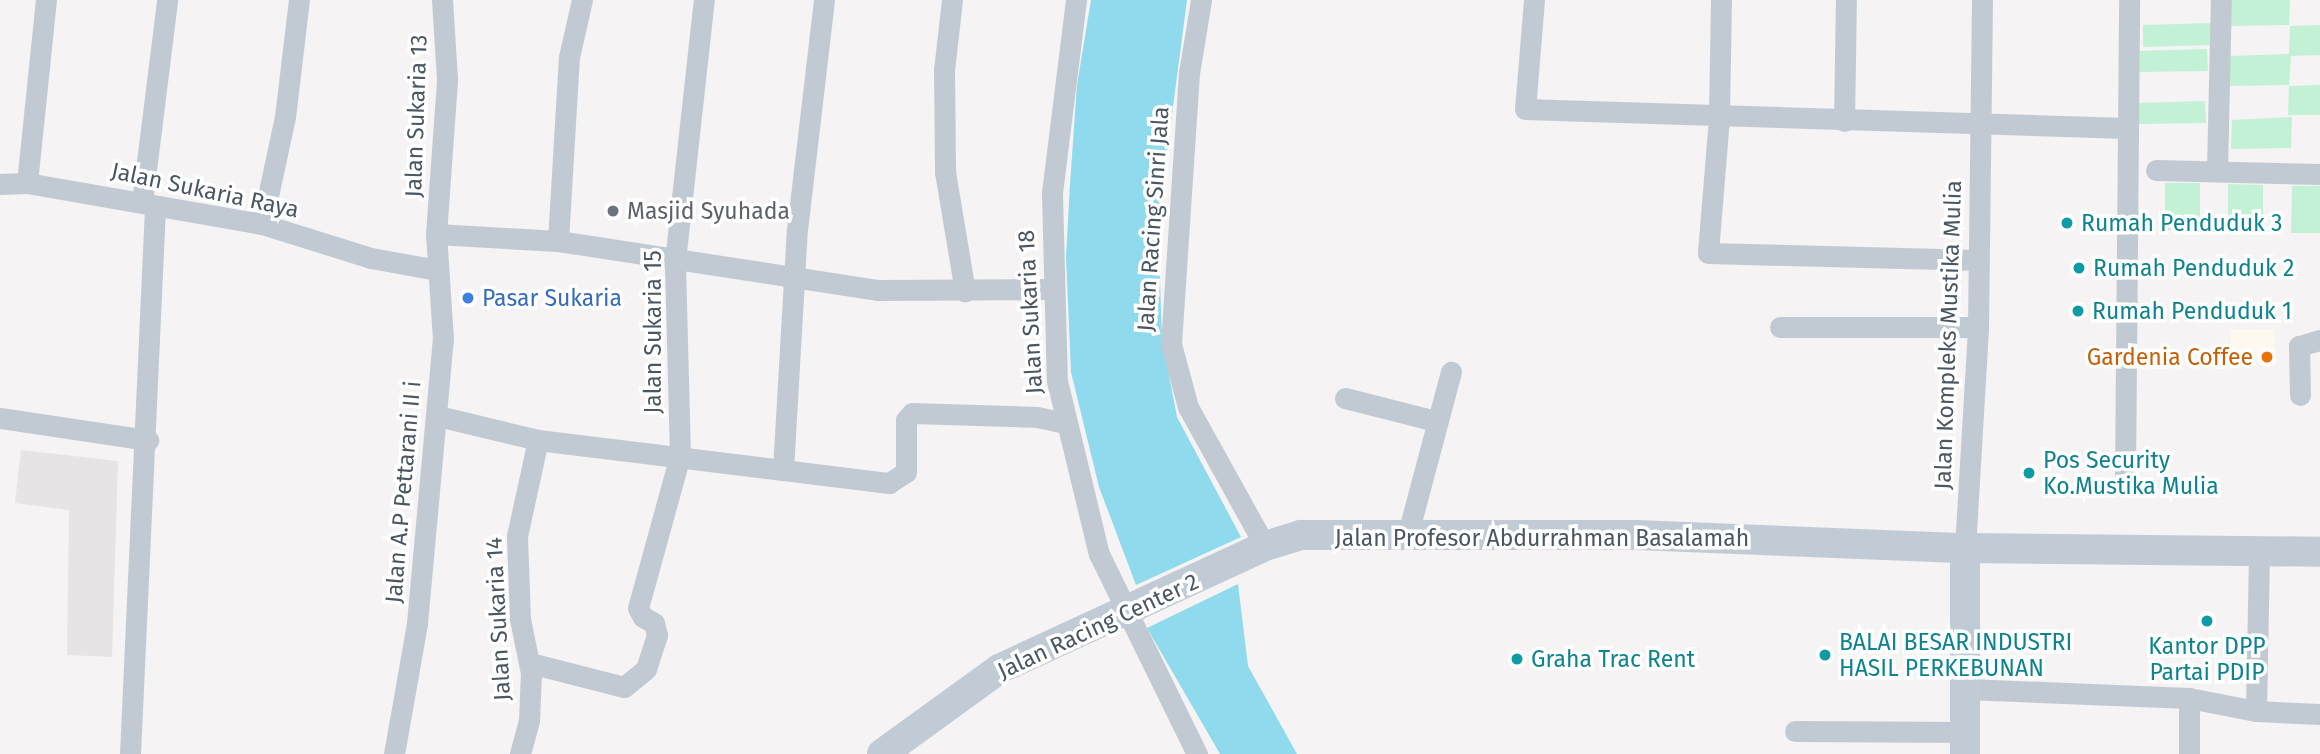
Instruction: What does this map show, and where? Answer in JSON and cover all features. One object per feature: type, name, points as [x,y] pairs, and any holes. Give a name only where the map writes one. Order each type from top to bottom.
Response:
[{"type":"street","points":[[27,183],[46,0]]},
{"type":"street","points":[[130,754],[148,440],[149,205],[167,0]]},
{"type":"street","points":[[262,224],[285,117],[299,0]]},
{"type":"street","name":"Jalan Sukaria 13","points":[[436,234],[447,79],[442,0]]},
{"type":"street","points":[[558,241],[568,71],[582,0]]},
{"type":"street","name":"Jalan Sukaria 15","points":[[530,663],[624,687],[646,669],[657,627],[638,608],[680,456],[675,261],[704,0]]},
{"type":"street","points":[[783,470],[797,230],[824,0]]},
{"type":"street","points":[[952,0],[944,70],[946,172],[965,290]]},
{"type":"street","name":"Jalan Sukaria 18","points":[[1076,0],[1052,194],[1051,289],[1057,381],[1065,423],[1099,554],[1132,608],[1197,754]]},
{"type":"street","name":"Jalan Racing Sinri Jala","points":[[1201,0],[1189,73],[1171,344],[1188,407],[1257,550]]},
{"type":"street","points":[[1534,0],[1525,109],[1718,118],[2126,128]]},
{"type":"street","points":[[1721,0],[1718,118],[1708,253],[1979,260]]},
{"type":"street","points":[[1844,121],[1846,0]]},
{"type":"street","name":"Jalan Kompleks Mustika Mulia","points":[[1965,548],[1978,327],[1982,0]]},
{"type":"street","points":[[2125,475],[2129,0]]},
{"type":"street","points":[[2217,171],[2221,0]]},
{"type":"street","points":[[2156,170],[2320,174]]},
{"type":"street","name":"Jalan Sukaria Raya","points":[[0,184],[27,183],[262,224],[370,258],[438,270]]},
{"type":"street","points":[[436,234],[558,241],[878,290],[1051,289]]},
{"type":"street","name":"Jalan A.P Pettarani II i","points":[[394,754],[417,623],[438,416],[443,339],[436,234]]},
{"type":"street","points":[[1780,327],[1978,327]]},
{"type":"street","points":[[2300,395],[2299,346],[2320,340]]},
{"type":"street","points":[[1407,537],[1451,372]]},
{"type":"street","points":[[1345,398],[1436,421]]},
{"type":"street","points":[[438,416],[538,440],[680,456],[722,466],[783,470],[861,482],[894,481],[906,472],[906,420],[912,413],[1037,417],[1065,423]]},
{"type":"street","points":[[0,418],[148,440]]},
{"type":"street","name":"Jalan Sukaria 14","points":[[520,754],[529,720],[530,663],[520,620],[517,536],[538,440]]},
{"type":"street","name":"Jalan Profesor Abdurrahman Basalamah","points":[[1257,550],[1301,535],[1636,535],[1965,548],[2320,552]]},
{"type":"street","points":[[1795,731],[1965,743],[1965,548]]},
{"type":"street","name":"Jalan Racing Center 2","points":[[882,754],[999,670],[1257,550]]},
{"type":"street","points":[[2256,711],[2259,552]]},
{"type":"street","points":[[1966,689],[2189,698],[2256,711],[2320,713]]},
{"type":"street","points":[[2189,698],[2189,754]]},
{"type":"shaded area","points":[[2230,329],[2275,329],[2275,361],[2231,362]]},
{"type":"shaded area","points":[[21,450],[118,461],[112,657],[67,655],[69,510],[15,503]]},
{"type":"green space","points":[[2229,0],[2290,0],[2289,25],[2229,26]]},
{"type":"green space","points":[[2211,23],[2212,45],[2143,47],[2143,25]]},
{"type":"green space","points":[[2320,25],[2320,55],[2291,56],[2289,85],[2229,86],[2230,56],[2289,54],[2290,26]]},
{"type":"green space","points":[[2207,49],[2208,71],[2139,72],[2139,51]]},
{"type":"green space","points":[[2320,85],[2320,115],[2288,115],[2289,86]]},
{"type":"green space","points":[[2205,101],[2206,123],[2137,124],[2136,103]]},
{"type":"green space","points":[[2292,117],[2291,148],[2231,149],[2232,120]]},
{"type":"green space","points":[[2165,183],[2200,183],[2200,230],[2165,230]]},
{"type":"green space","points":[[2228,184],[2263,185],[2263,231],[2228,232]]},
{"type":"green space","points":[[2292,186],[2320,186],[2320,233],[2291,233]]},
{"type":"water","points":[[1091,0],[1187,0],[1158,221],[1162,339],[1177,417],[1241,537],[1136,585],[1099,487],[1071,372],[1066,257],[1077,85]]},
{"type":"water","points":[[1238,584],[1248,666],[1297,754],[1220,754],[1147,628]]},
{"type":"place","name":"Masjid Syuhada","points":[[613,211]]},
{"type":"place","name":"Rumah Penduduk 3","points":[[2067,223]]},
{"type":"place","name":"Rumah Penduduk 2","points":[[2079,268]]},
{"type":"place","name":"Pasar Sukaria","points":[[468,298]]},
{"type":"place","name":"Rumah Penduduk 1","points":[[2078,311]]},
{"type":"place","name":"Gardenia Coffee","points":[[2267,357]]},
{"type":"place","name":"Pos Security Ko.Mustika Mulia","points":[[2029,473]]},
{"type":"place","name":"Kantor DPP Partai PDIP","points":[[2207,621]]},
{"type":"place","name":"BALAI BESAR INDUSTRI HASIL PERKEBUNAN","points":[[1825,655]]},
{"type":"place","name":"Graha Trac Rent","points":[[1517,659]]}]
